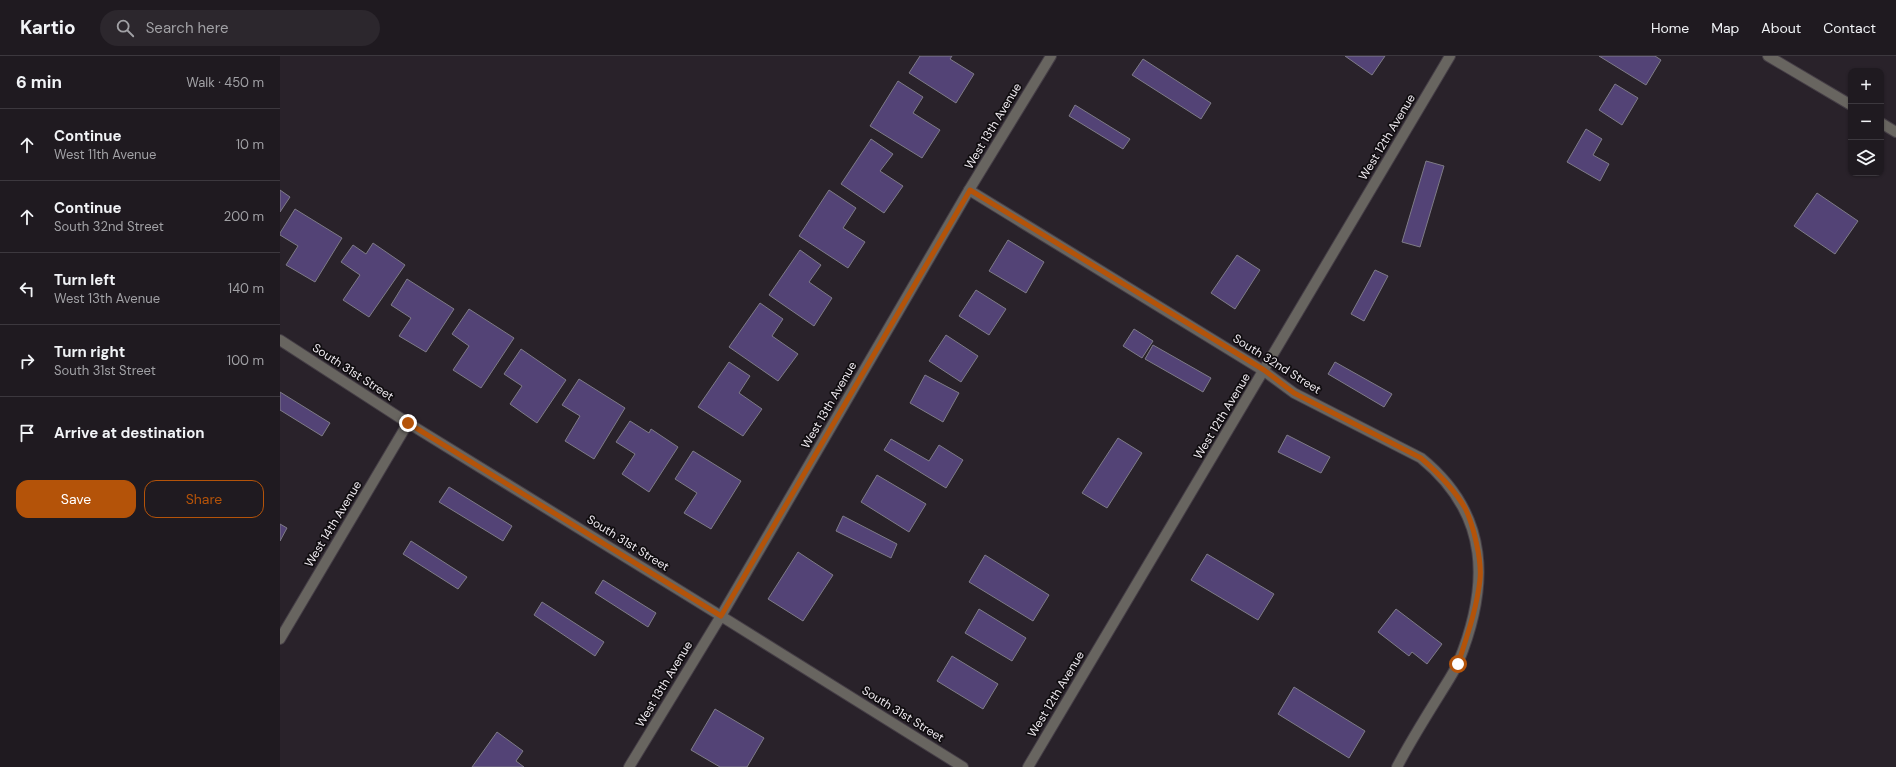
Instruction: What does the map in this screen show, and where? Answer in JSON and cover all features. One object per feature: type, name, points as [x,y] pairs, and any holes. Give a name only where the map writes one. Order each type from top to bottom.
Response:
[{"type":"street","name":"West 13th Avenue","points":[[629,767],[721,616],[970,190],[1051,56]]},
{"type":"street","name":"West 12th Avenue","points":[[1028,767],[1450,56]]},
{"type":"street","points":[[1768,56],[1849,104]]},
{"type":"street","points":[[1884,125],[1896,132]]},
{"type":"street","name":"South 32nd Street","points":[[970,190],[1264,370],[1294,393],[1421,458],[1438,472],[1465,508],[1479,552],[1480,578],[1473,619],[1458,664],[1397,767]]},
{"type":"street","name":"South 31st Street","points":[[280,340],[408,423],[963,767]]},
{"type":"street","name":"West 14th Avenue","points":[[280,639],[408,423]]},
{"type":"building","points":[[920,56],[952,56],[950,59],[974,74],[956,103],[909,73]]},
{"type":"building","points":[[1345,56],[1385,56],[1372,75]]},
{"type":"building","points":[[1599,56],[1655,56],[1661,60],[1646,85]]},
{"type":"building","points":[[1143,59],[1211,103],[1201,119],[1132,75]]},
{"type":"building","points":[[898,81],[923,97],[913,113],[940,130],[922,158],[870,126]]},
{"type":"building","points":[[1615,84],[1638,98],[1622,125],[1599,110]]},
{"type":"building","points":[[1075,105],[1130,139],[1123,149],[1069,116]]},
{"type":"building","points":[[1586,129],[1602,139],[1593,155],[1609,164],[1600,181],[1567,162]]},
{"type":"building","points":[[871,139],[893,154],[880,171],[903,186],[884,213],[841,184]]},
{"type":"building","points":[[1426,161],[1444,166],[1420,247],[1402,242]]},
{"type":"building","points":[[280,190],[290,197],[280,212]]},
{"type":"building","points":[[829,190],[856,208],[843,228],[865,242],[848,268],[799,236]]},
{"type":"building","points":[[1817,193],[1858,221],[1835,254],[1794,226]]},
{"type":"building","points":[[295,209],[342,238],[315,282],[286,265],[298,246],[280,235],[280,233]]},
{"type":"building","points":[[1008,240],[1044,262],[1026,293],[989,271]]},
{"type":"building","points":[[373,243],[405,265],[369,317],[343,300],[360,275],[341,262],[353,245],[366,254]]},
{"type":"building","points":[[800,250],[821,265],[809,282],[832,298],[814,326],[769,295]]},
{"type":"building","points":[[1237,255],[1260,270],[1235,309],[1211,293]]},
{"type":"building","points":[[1375,270],[1388,276],[1364,321],[1351,314]]},
{"type":"building","points":[[407,279],[454,309],[426,352],[399,336],[411,318],[391,305]]},
{"type":"building","points":[[976,290],[1006,309],[989,335],[959,316]]},
{"type":"building","points":[[760,303],[783,319],[772,336],[798,354],[778,381],[729,347]]},
{"type":"building","points":[[469,309],[514,338],[481,388],[453,370],[469,346],[452,334]]},
{"type":"building","points":[[1134,329],[1153,341],[1142,358],[1123,346]]},
{"type":"building","points":[[946,335],[978,356],[961,382],[929,361]]},
{"type":"building","points":[[1153,345],[1211,378],[1203,392],[1145,359]]},
{"type":"building","points":[[521,349],[566,380],[537,423],[510,404],[522,386],[504,374]]},
{"type":"building","points":[[729,362],[750,376],[739,393],[762,409],[743,436],[698,407]]},
{"type":"building","points":[[1335,362],[1392,394],[1384,407],[1328,374]]},
{"type":"building","points":[[925,375],[959,393],[943,422],[910,403]]},
{"type":"building","points":[[579,379],[625,408],[594,459],[565,441],[580,416],[562,405]]},
{"type":"building","points":[[280,392],[330,423],[322,436],[280,410]]},
{"type":"building","points":[[630,421],[649,433],[651,429],[678,447],[649,492],[622,474],[635,454],[616,442]]},
{"type":"building","points":[[1287,435],[1330,457],[1321,473],[1278,452]]},
{"type":"building","points":[[1118,438],[1142,453],[1107,508],[1082,493]]},
{"type":"building","points":[[891,439],[929,461],[939,445],[963,460],[946,488],[884,450]]},
{"type":"building","points":[[693,451],[741,481],[711,529],[684,513],[697,493],[675,479]]},
{"type":"building","points":[[877,475],[926,504],[909,532],[861,502]]},
{"type":"building","points":[[449,487],[512,526],[503,541],[439,502]]},
{"type":"building","points":[[843,516],[897,544],[891,558],[836,531]]},
{"type":"building","points":[[280,524],[287,528],[280,541]]},
{"type":"building","points":[[411,541],[467,577],[458,589],[403,554]]},
{"type":"building","points":[[798,552],[833,575],[803,621],[768,599]]},
{"type":"building","points":[[1207,554],[1274,594],[1258,620],[1191,580]]},
{"type":"building","points":[[985,555],[1049,595],[1033,621],[969,582]]},
{"type":"building","points":[[603,580],[656,613],[648,627],[595,593]]},
{"type":"building","points":[[542,602],[604,642],[595,656],[534,615]]},
{"type":"building","points":[[979,609],[1026,638],[1012,661],[965,633]]},
{"type":"building","points":[[1396,609],[1442,644],[1427,664],[1412,652],[1409,656],[1378,632]]},
{"type":"building","points":[[952,656],[998,684],[983,709],[937,681]]},
{"type":"building","points":[[1294,687],[1365,731],[1349,758],[1278,714]]},
{"type":"building","points":[[715,709],[764,738],[747,767],[720,767],[691,750]]},
{"type":"building","points":[[497,732],[523,751],[516,761],[524,767],[472,767]]},
{"type":"route","points":[[408,423],[721,616],[970,190],[1264,370],[1294,393],[1421,458],[1438,472],[1465,508],[1479,552],[1480,578],[1473,619],[1458,664]]}]
